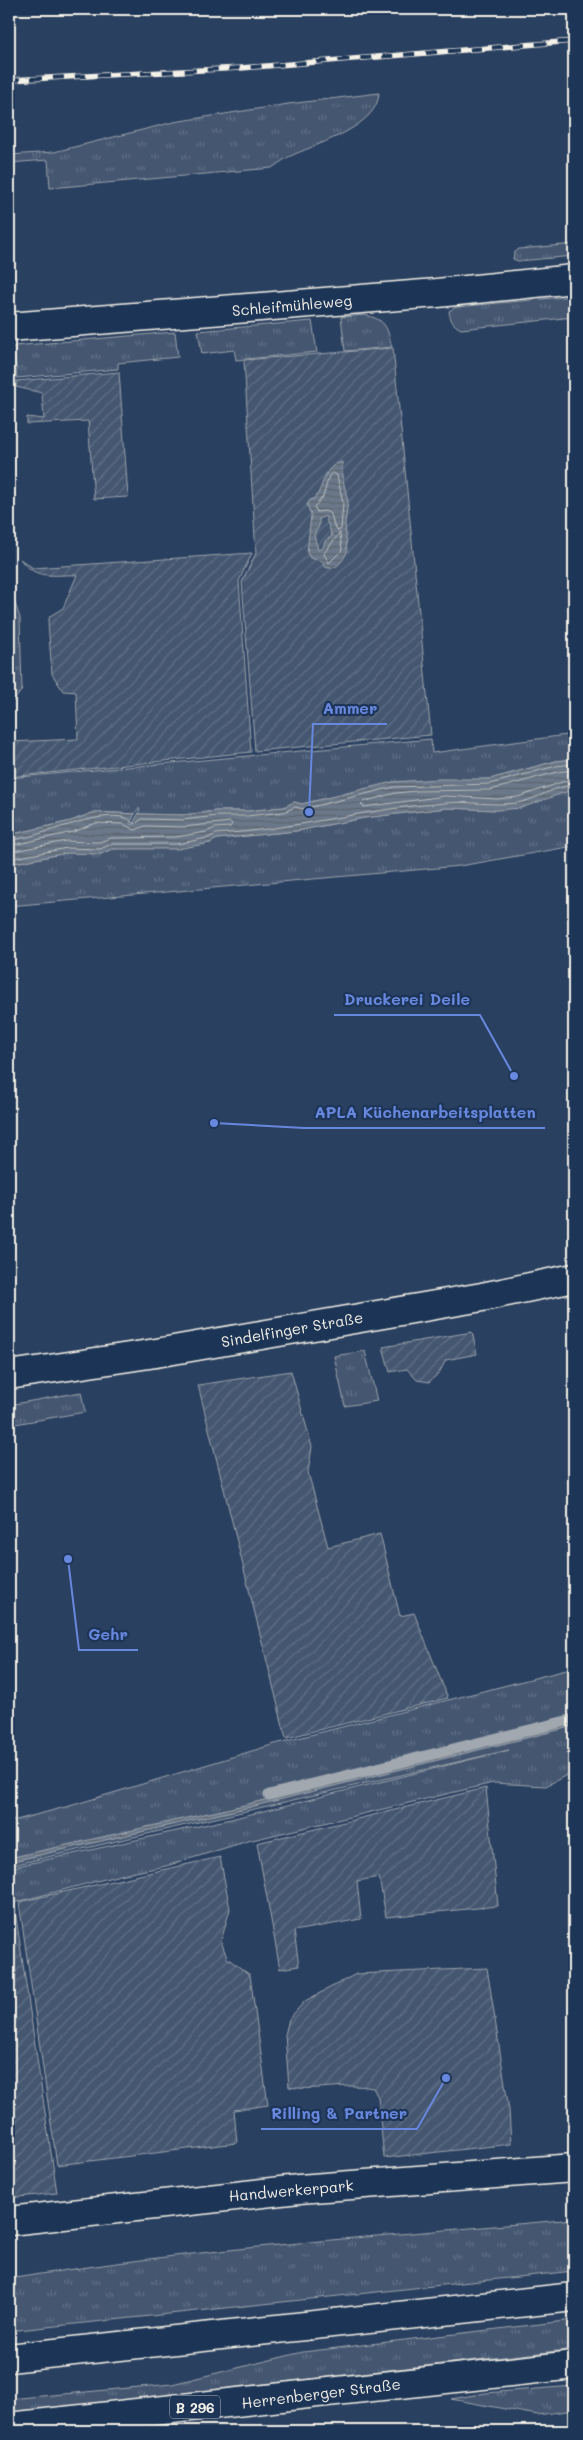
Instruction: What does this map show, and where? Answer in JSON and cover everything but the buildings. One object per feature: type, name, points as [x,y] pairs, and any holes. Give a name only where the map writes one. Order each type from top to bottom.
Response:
[{"type":"street","name":"Schleifmühleweg","points":[[9,327],[437,293],[574,279]]},
{"type":"street","name":"Sindelfinger Straße","points":[[9,1375],[156,1353],[482,1297],[574,1278]]},
{"type":"street","name":"Handwerkerpark","points":[[9,2221],[299,2189],[574,2168]]},
{"type":"street","points":[[9,2358],[574,2297]]},
{"type":"street","name":"Herrenberger Straße","points":[[9,2427],[574,2365]]},
{"type":"green space","points":[[379,93],[376,105],[359,124],[332,139],[289,157],[272,168],[50,188],[48,160],[9,163],[9,155],[54,152],[174,122],[288,104]]},
{"type":"green space","points":[[574,244],[574,256],[518,261],[513,259],[514,253],[519,249]]},
{"type":"green space","points":[[574,296],[574,317],[461,329],[452,322],[449,311],[456,307]]},
{"type":"green space","points":[[365,315],[382,322],[389,335],[392,347],[345,351],[341,317]]},
{"type":"green space","points":[[312,321],[317,352],[236,360],[234,350],[202,354],[198,331]]},
{"type":"green space","points":[[175,332],[178,357],[118,363],[118,369],[17,378],[14,346]]},
{"type":"green space","points":[[393,348],[431,735],[255,751],[242,582],[256,553],[244,360]]},
{"type":"green space","points":[[119,372],[128,497],[94,499],[88,421],[27,424],[27,417],[44,419],[42,393],[16,387],[16,381]]},
{"type":"green space","points":[[252,553],[239,581],[251,752],[9,777],[9,742],[78,739],[76,692],[63,691],[52,674],[48,623],[50,616],[63,608],[77,575],[46,575],[33,571],[20,559],[33,568]]},
{"type":"green space","points":[[9,586],[20,618],[22,690],[10,705],[9,705]]},
{"type":"green space","points":[[574,734],[574,759],[556,761],[490,779],[393,782],[302,804],[294,802],[284,807],[247,811],[216,811],[183,815],[138,814],[140,809],[135,814],[95,812],[71,821],[9,835],[9,778],[431,739],[432,753]]},
{"type":"green space","points":[[574,789],[574,846],[460,866],[9,906],[9,864],[67,853],[101,854],[112,849],[210,843],[217,839],[296,831],[364,818],[446,808],[497,810]]},
{"type":"green space","points":[[472,1332],[477,1354],[446,1360],[439,1373],[429,1382],[417,1380],[407,1369],[390,1372],[383,1347]]},
{"type":"green space","points":[[365,1351],[377,1401],[345,1406],[334,1356]]},
{"type":"green space","points":[[291,1371],[312,1447],[308,1472],[328,1547],[380,1534],[400,1616],[414,1613],[448,1698],[286,1738],[198,1385]]},
{"type":"green space","points":[[81,1392],[85,1412],[9,1425],[9,1405]]},
{"type":"green space","points":[[574,1668],[574,1771],[546,1786],[493,1783],[248,1841],[166,1866],[120,1875],[9,1904],[9,1868],[231,1819],[509,1750],[9,1866],[9,1822],[73,1805],[275,1744]]},
{"type":"green space","points":[[486,1788],[498,1906],[386,1917],[379,1877],[357,1881],[361,1919],[294,1931],[299,1966],[280,1969],[257,1843]]},
{"type":"green space","points":[[220,1857],[230,1909],[221,1941],[227,1958],[250,1975],[268,2105],[234,2110],[237,2143],[57,2165],[19,1902]]},
{"type":"green space","points":[[14,1904],[57,2193],[9,2198],[9,1906]]},
{"type":"green space","points":[[487,1968],[509,2110],[511,2144],[384,2158],[378,2097],[373,2088],[363,2086],[289,2087],[285,2035],[289,2019],[305,2001],[356,1974]]},
{"type":"green space","points":[[574,2219],[574,2271],[9,2331],[9,2279],[79,2268],[220,2251]]},
{"type":"green space","points":[[574,2320],[574,2349],[9,2413],[9,2399],[172,2384],[303,2352]]},
{"type":"green space","points":[[574,2386],[574,2410],[537,2415],[451,2399],[486,2393]]},
{"type":"green space","points":[[465,2427],[509,2431],[422,2431]]},
{"type":"water","points":[[342,462],[342,476],[348,502],[345,523],[347,551],[344,559],[338,565],[328,568],[324,566],[322,561],[310,558],[307,553],[311,515],[307,505],[318,494],[327,472],[336,464]],"holes":[[[325,516],[332,536],[325,541],[323,548],[318,550],[314,535],[319,526],[319,519]]]},
{"type":"water","points":[[574,759],[574,789],[521,808],[497,810],[446,808],[364,818],[296,831],[217,839],[210,843],[177,849],[112,849],[101,854],[67,853],[9,864],[9,835],[71,821],[95,812],[135,814],[130,824],[132,825],[138,814],[183,815],[284,807],[294,802],[302,804],[393,782],[439,779],[490,779],[556,761]]},
{"type":"water","points":[[574,1723],[574,1726],[246,1808],[9,1862],[9,1858],[244,1805]]},
{"type":"waterway","points":[[269,1795],[574,1719]]},
{"type":"railway","points":[[9,80],[241,68],[574,41]]},
{"type":"place","name":"Ammer","points":[[309,812]]},
{"type":"place","name":"Druckerei Deile","points":[[514,1076]]},
{"type":"place","name":"APLA Küchenarbeitsplatten","points":[[214,1123]]},
{"type":"place","name":"Gehr","points":[[68,1559]]},
{"type":"place","name":"Rilling & Partner","points":[[446,2078]]}]
